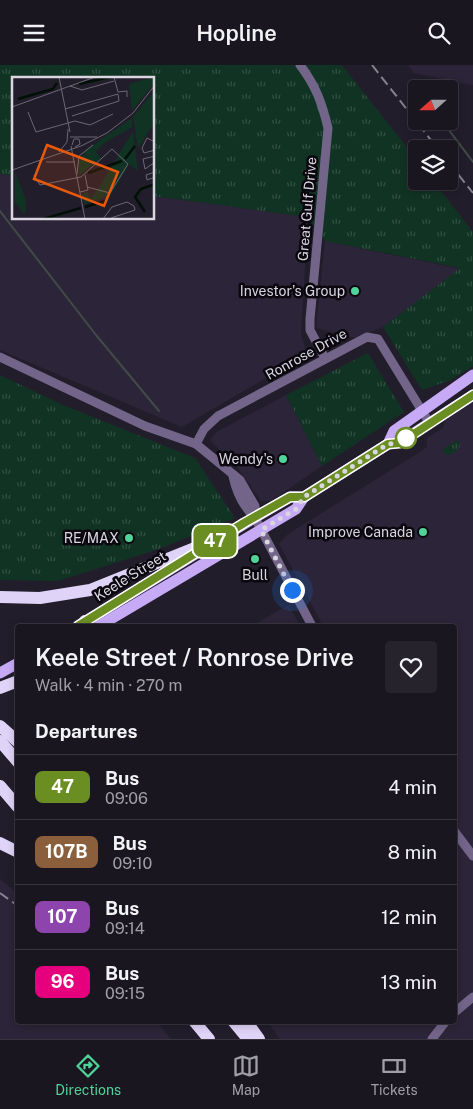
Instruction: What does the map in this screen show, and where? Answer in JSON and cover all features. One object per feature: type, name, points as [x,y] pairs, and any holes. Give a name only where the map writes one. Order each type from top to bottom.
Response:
[{"type":"highway","points":[[0,597],[40,598],[90,590],[218,539]]},
{"type":"highway","points":[[0,687],[15,682]]},
{"type":"highway","points":[[0,726],[15,739]]},
{"type":"highway","points":[[0,741],[15,758]]},
{"type":"highway","points":[[0,786],[15,804]]},
{"type":"highway","points":[[0,843],[15,850]]},
{"type":"highway","points":[[196,1024],[209,1039]]},
{"type":"highway","points":[[236,1024],[248,1039]]},
{"type":"highway","points":[[248,1024],[259,1039]]},
{"type":"main road","name":"Keele Street","points":[[388,444],[394,431],[473,375]]},
{"type":"main road","name":"Keele Street","points":[[102,624],[296,509],[304,497],[388,444],[400,443],[473,395]]},
{"type":"main road","name":"Keele Street","points":[[86,624],[218,539],[290,497],[304,497]]},
{"type":"main road","points":[[0,673],[15,665]]},
{"type":"main road","points":[[0,687],[15,677]]},
{"type":"street","name":"Great Gulf Drive","points":[[300,65],[310,78],[322,101],[328,128],[310,319],[310,330],[325,358]]},
{"type":"street","name":"Ronrose Drive","points":[[196,444],[204,429],[218,416],[367,337],[378,339],[430,424]]},
{"type":"street","points":[[0,357],[145,426],[196,444],[225,467],[233,476],[235,485],[248,511],[255,518],[311,624]]},
{"type":"street","points":[[457,835],[473,856]]},
{"type":"street","points":[[457,1010],[473,997]]},
{"type":"street","points":[[432,1039],[444,1024]]},
{"type":"shaded area","points":[[408,65],[473,65],[473,85],[458,82],[458,80],[448,80],[414,73]]},
{"type":"shaded area","points":[[0,174],[12,176],[12,220],[155,220],[155,196],[308,217],[301,334],[307,354],[182,427],[0,350]]},
{"type":"shaded area","points":[[325,241],[461,269],[383,327],[354,338],[316,328]]},
{"type":"shaded area","points":[[286,395],[322,466],[271,501],[261,501],[237,467],[210,440],[218,431]]},
{"type":"shaded area","points":[[473,401],[473,1039],[280,1039],[269,1024],[457,1024],[457,624],[322,624],[279,544],[288,534],[427,447],[427,438],[443,428],[445,420]]},
{"type":"shaded area","points":[[288,605],[300,624],[255,624]]},
{"type":"shaded area","points":[[0,879],[15,891],[15,1024],[158,1024],[171,1039],[0,1039]]},
{"type":"green space","points":[[0,65],[342,65],[408,149],[408,190],[440,190],[473,232],[473,366],[451,380],[422,390],[383,327],[460,268],[325,241],[308,217],[155,196],[155,77],[12,77],[12,176],[0,174]]},
{"type":"green space","points":[[368,353],[404,412],[322,466],[286,395]]},
{"type":"green space","points":[[0,375],[63,405],[195,458],[235,518],[159,549],[58,581],[0,580]]},
{"type":"green space","points":[[459,441],[460,446],[457,450],[450,455],[443,453],[443,449]]},
{"type":"waterway","points":[[449,130],[473,162]]},
{"type":"waterway","points":[[0,211],[96,335],[159,411]]},
{"type":"railway","points":[[372,65],[431,140]]},
{"type":"railway","points":[[458,174],[473,193]]},
{"type":"railway","points":[[0,893],[15,904]]},
{"type":"bus line","name":"47","points":[[81,624],[244,523],[290,497],[304,497],[388,444],[400,443],[473,395]]},
{"type":"place","name":"Investor's Group","points":[[355,291]]},
{"type":"place","name":"Wendy's","points":[[283,459]]},
{"type":"place","name":"Improve Canada","points":[[423,532]]},
{"type":"place","name":"RE/MAX","points":[[129,538]]},
{"type":"place","name":"Bull","points":[[255,559]]},
{"type":"route","points":[[292,590],[261,530],[296,509],[304,497],[388,444],[400,443],[410,436],[406,438]]}]
